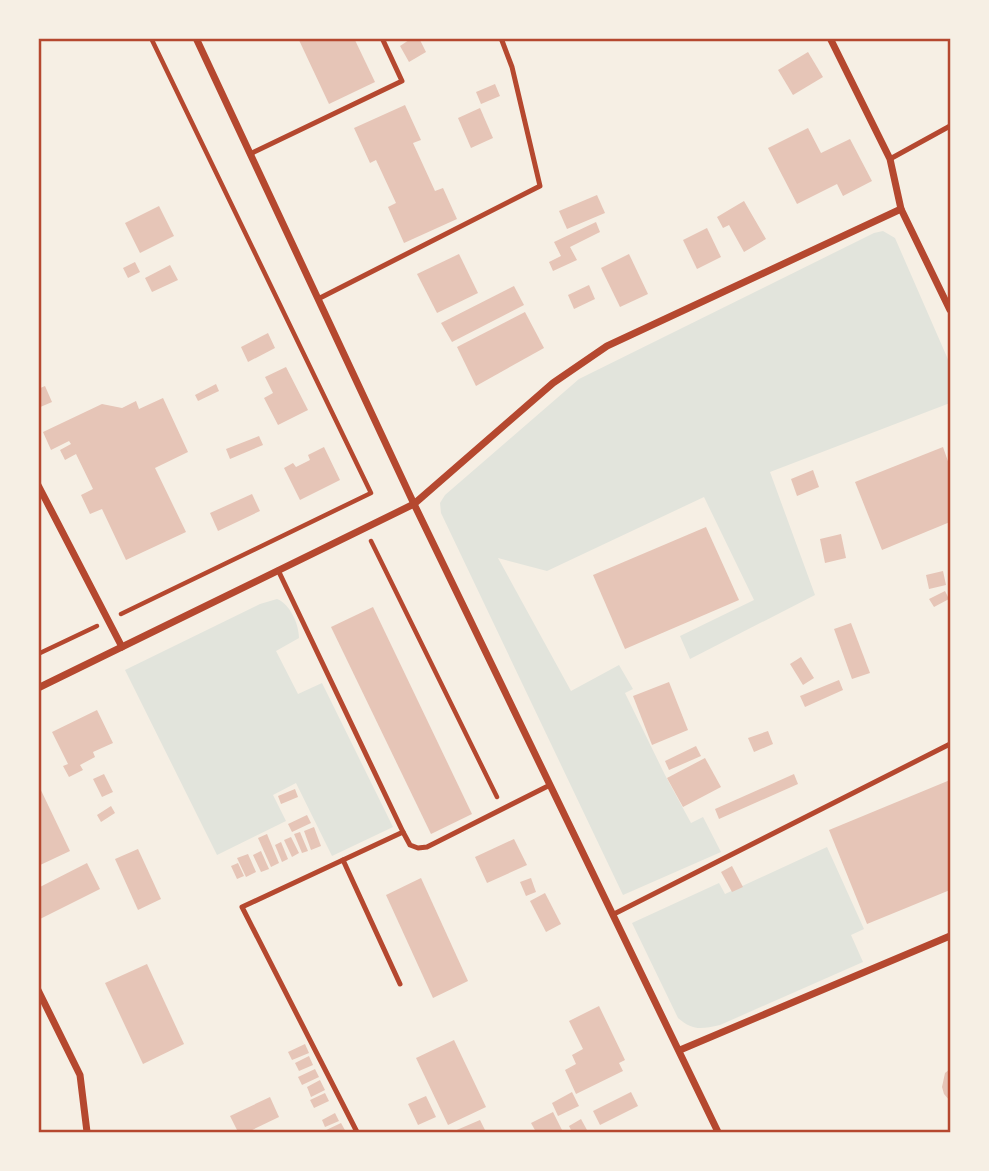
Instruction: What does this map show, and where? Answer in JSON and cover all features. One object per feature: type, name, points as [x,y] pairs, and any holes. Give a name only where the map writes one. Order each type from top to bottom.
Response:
[{"type":"street","points":[[196,38],[414,504],[718,1132]]},
{"type":"street","points":[[830,38],[890,159],[901,209],[950,310]]},
{"type":"street","points":[[38,688],[414,504],[553,383],[607,346],[901,209]]},
{"type":"street","points":[[38,485],[122,646]]},
{"type":"street","points":[[680,1050],[950,936]]},
{"type":"street","points":[[38,990],[80,1075],[87,1132]]},
{"type":"lane","points":[[250,154],[402,80],[382,38]]},
{"type":"lane","points":[[318,299],[540,186],[512,67],[501,38]]},
{"type":"lane","points":[[890,159],[950,126]]},
{"type":"lane","points":[[278,570],[410,845],[427,847],[550,785]]},
{"type":"lane","points":[[614,914],[950,744]]},
{"type":"lane","points":[[358,1132],[242,907],[403,832]]},
{"type":"lane","points":[[343,860],[400,984]]},
{"type":"path","points":[[38,654],[371,493],[151,38]]},
{"type":"path","points":[[364,528],[503,809]]},
{"type":"shaded area","points":[[883,231],[895,238],[950,364],[950,403],[770,472],[815,595],[690,659],[680,636],[754,600],[704,497],[547,571],[498,558],[571,691],[619,665],[633,689],[625,693],[691,823],[703,817],[721,852],[623,895],[441,513],[440,503],[445,495],[579,379],[874,233]]},
{"type":"shaded area","points":[[277,599],[286,605],[293,615],[299,638],[276,651],[298,694],[322,683],[393,827],[332,856],[296,783],[273,795],[286,821],[217,855],[125,670],[260,604]]},
{"type":"shaded area","points":[[827,847],[864,929],[851,935],[863,962],[720,1025],[698,1028],[678,1018],[632,923],[719,883],[725,894]]},
{"type":"building","points":[[298,38],[354,38],[375,82],[329,104]]},
{"type":"building","points":[[412,38],[419,38],[426,52],[409,62],[400,46]]},
{"type":"building","points":[[808,52],[823,77],[793,95],[778,70]]},
{"type":"building","points":[[495,84],[500,96],[481,104],[476,92]]},
{"type":"building","points":[[405,105],[421,140],[413,143],[435,191],[443,188],[457,219],[404,243],[388,207],[396,203],[376,160],[370,163],[354,128]]},
{"type":"building","points":[[480,108],[493,138],[471,148],[458,118]]},
{"type":"building","points":[[808,128],[821,153],[850,139],[872,181],[843,196],[837,184],[797,204],[768,148]]},
{"type":"building","points":[[597,195],[605,213],[567,229],[559,211]]},
{"type":"building","points":[[744,201],[766,239],[744,252],[729,225],[723,228],[717,217]]},
{"type":"building","points":[[159,206],[174,236],[140,253],[125,223]]},
{"type":"building","points":[[596,222],[600,232],[570,247],[577,260],[553,271],[549,262],[561,256],[554,242]]},
{"type":"building","points":[[707,228],[721,257],[697,269],[683,240]]},
{"type":"building","points":[[459,254],[478,293],[437,313],[417,274]]},
{"type":"building","points":[[629,254],[648,294],[620,307],[601,268]]},
{"type":"building","points":[[135,262],[140,272],[128,278],[123,268]]},
{"type":"building","points":[[170,265],[178,280],[152,292],[145,278]]},
{"type":"building","points":[[589,285],[595,299],[574,309],[568,295]]},
{"type":"building","points":[[514,286],[524,305],[452,342],[441,323]]},
{"type":"building","points":[[525,312],[544,348],[476,386],[457,347]]},
{"type":"building","points":[[268,333],[275,348],[248,362],[241,347]]},
{"type":"building","points":[[286,367],[308,410],[278,425],[264,398],[273,393],[265,377]]},
{"type":"building","points":[[216,384],[219,391],[198,401],[195,395]]},
{"type":"building","points":[[45,386],[52,402],[38,408],[38,389]]},
{"type":"building","points":[[163,398],[188,452],[155,468],[186,532],[126,560],[102,509],[90,514],[81,495],[93,489],[76,454],[65,460],[60,450],[71,444],[69,441],[51,450],[43,432],[102,404],[122,408],[136,401],[139,409]]},
{"type":"building","points":[[259,436],[263,445],[230,459],[226,449]]},
{"type":"building","points":[[324,447],[340,480],[300,500],[284,468],[293,463],[296,467],[310,460],[308,455]]},
{"type":"building","points":[[943,447],[950,467],[950,522],[882,550],[855,482]]},
{"type":"building","points":[[813,470],[819,487],[797,496],[791,479]]},
{"type":"building","points":[[252,494],[260,511],[218,531],[210,513]]},
{"type":"building","points":[[706,527],[739,600],[625,649],[593,575]]},
{"type":"building","points":[[841,534],[846,558],[825,563],[820,539]]},
{"type":"building","points":[[943,571],[946,585],[929,589],[926,575]]},
{"type":"building","points":[[945,591],[949,599],[934,607],[929,599]]},
{"type":"building","points":[[373,607],[472,814],[431,834],[331,627]]},
{"type":"building","points":[[851,623],[870,673],[852,679],[834,629]]},
{"type":"building","points":[[801,657],[814,678],[803,685],[790,664]]},
{"type":"building","points":[[839,680],[843,690],[805,707],[800,696]]},
{"type":"building","points":[[669,682],[688,730],[652,745],[633,696]]},
{"type":"building","points":[[97,710],[113,743],[93,752],[95,757],[80,765],[83,770],[69,777],[63,766],[68,764],[52,732]]},
{"type":"building","points":[[768,731],[773,744],[754,752],[748,738]]},
{"type":"building","points":[[696,746],[701,756],[669,770],[665,761]]},
{"type":"building","points":[[705,758],[721,787],[683,807],[667,778]]},
{"type":"building","points":[[104,774],[113,792],[102,797],[93,779]]},
{"type":"building","points":[[794,774],[798,784],[719,819],[715,809]]},
{"type":"building","points":[[950,780],[950,890],[867,924],[829,830]]},
{"type":"building","points":[[38,784],[70,851],[38,866]]},
{"type":"building","points":[[295,789],[298,797],[281,804],[278,796]]},
{"type":"building","points":[[111,806],[115,813],[101,822],[97,815]]},
{"type":"building","points":[[307,815],[311,823],[292,832],[288,824]]},
{"type":"building","points":[[314,827],[321,846],[311,850],[304,831]]},
{"type":"building","points":[[300,832],[308,851],[302,853],[294,834]]},
{"type":"building","points":[[267,834],[279,863],[271,867],[258,838]]},
{"type":"building","points":[[291,837],[299,853],[292,857],[284,840]]},
{"type":"building","points":[[514,839],[527,865],[487,883],[475,857]]},
{"type":"building","points":[[281,842],[288,859],[282,862],[275,845]]},
{"type":"building","points":[[138,849],[161,899],[138,910],[115,859]]},
{"type":"building","points":[[261,851],[269,869],[261,872],[253,855]]},
{"type":"building","points":[[248,854],[256,872],[246,877],[237,858]]},
{"type":"building","points":[[87,863],[100,889],[38,920],[38,888]]},
{"type":"building","points":[[238,863],[244,876],[237,879],[231,866]]},
{"type":"building","points":[[732,866],[743,887],[732,892],[721,872]]},
{"type":"building","points":[[421,878],[468,981],[433,998],[386,895]]},
{"type":"building","points":[[531,878],[536,892],[526,896],[520,882]]},
{"type":"building","points":[[545,893],[561,924],[546,932],[530,901]]},
{"type":"building","points":[[147,964],[184,1044],[143,1064],[105,983]]},
{"type":"building","points":[[599,1006],[625,1060],[619,1063],[623,1071],[576,1094],[565,1070],[576,1064],[572,1055],[583,1049],[569,1021]]},
{"type":"building","points":[[454,1040],[486,1107],[448,1125],[416,1058]]},
{"type":"building","points":[[305,1044],[309,1053],[292,1060],[288,1052]]},
{"type":"building","points":[[309,1056],[313,1065],[299,1071],[295,1063]]},
{"type":"building","points":[[315,1069],[319,1077],[302,1085],[298,1077]]},
{"type":"building","points":[[950,1069],[950,1101],[942,1087],[945,1073]]},
{"type":"building","points":[[320,1080],[325,1090],[311,1097],[307,1087]]},
{"type":"building","points":[[572,1092],[579,1106],[558,1116],[552,1103]]},
{"type":"building","points":[[631,1092],[638,1106],[600,1125],[593,1111]]},
{"type":"building","points":[[325,1093],[329,1101],[314,1108],[310,1100]]},
{"type":"building","points":[[426,1096],[436,1117],[418,1125],[408,1104]]},
{"type":"building","points":[[270,1097],[279,1117],[248,1132],[238,1132],[230,1116]]},
{"type":"building","points":[[553,1112],[563,1132],[536,1132],[531,1123]]},
{"type":"building","points":[[335,1113],[339,1121],[325,1127],[322,1120]]},
{"type":"building","points":[[581,1119],[587,1130],[572,1132],[569,1126]]},
{"type":"building","points":[[480,1120],[486,1132],[452,1132]]},
{"type":"building","points":[[341,1123],[346,1132],[322,1132]]}]
